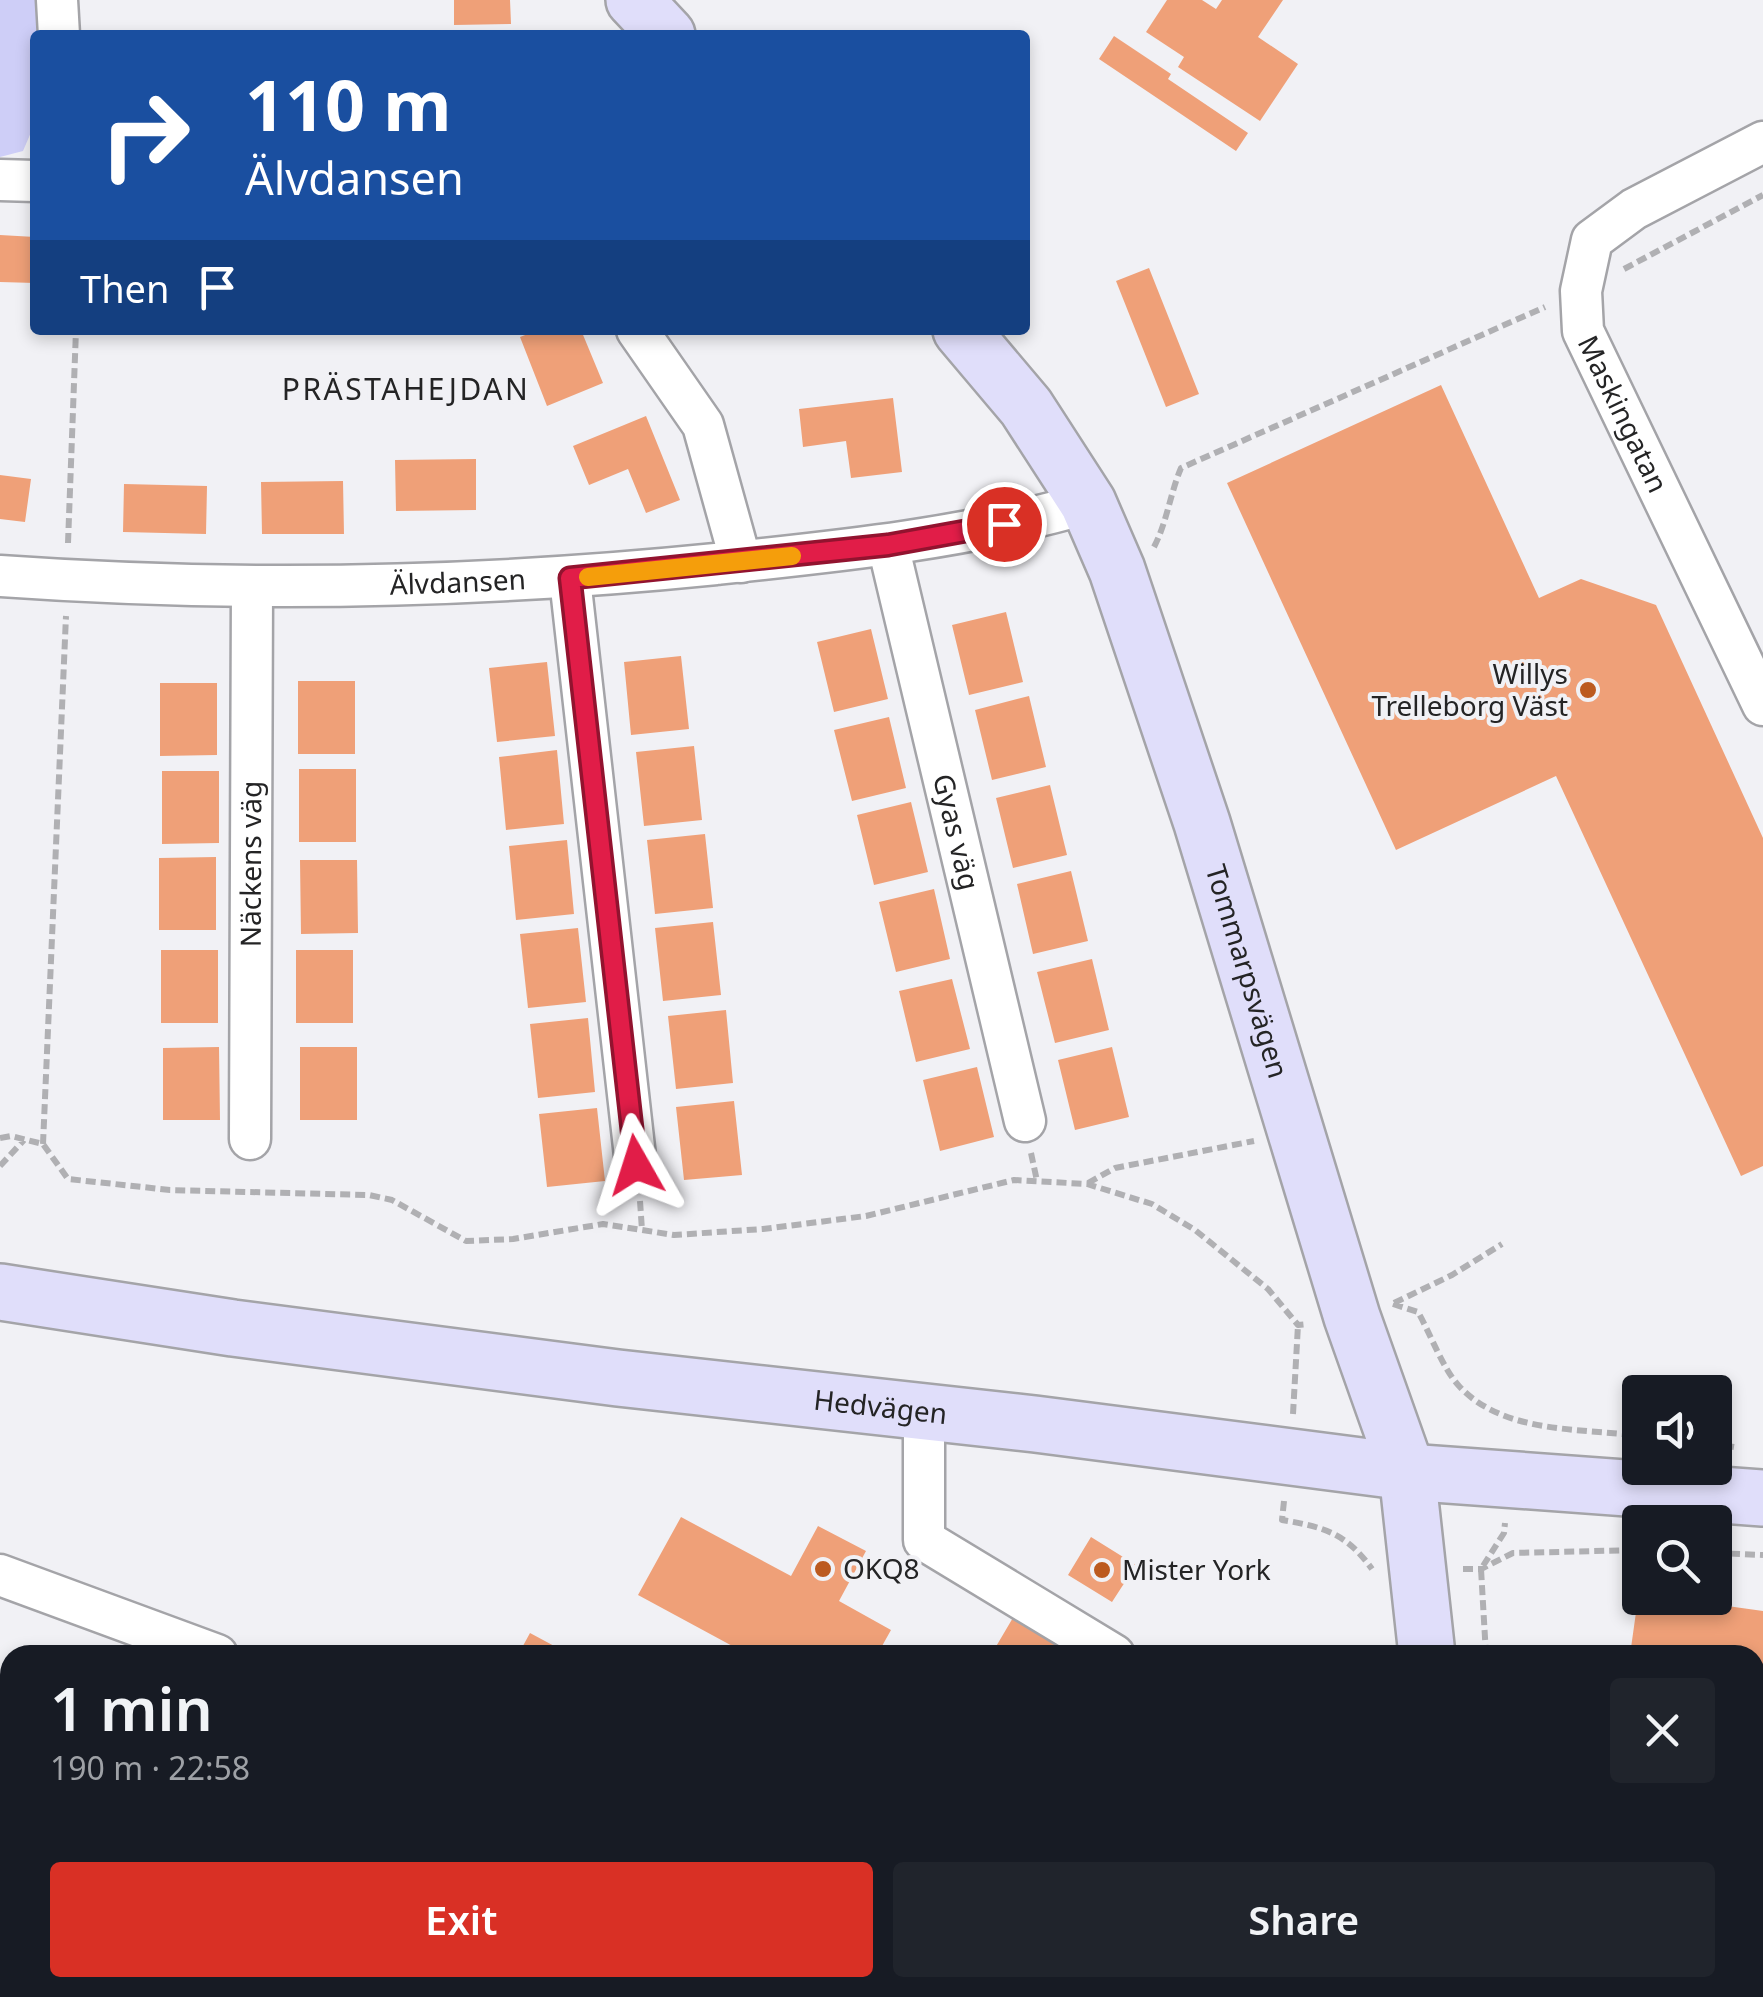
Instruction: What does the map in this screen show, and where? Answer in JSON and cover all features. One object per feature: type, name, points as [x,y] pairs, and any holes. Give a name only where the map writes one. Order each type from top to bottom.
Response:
[{"type":"main road","name":"Tommarpsvägen","points":[[966,335],[1026,406],[1088,503],[1117,570],[1372,1311],[1407,1472],[1395,1568],[1423,1645]]},
{"type":"main road","name":"Hedvägen","points":[[0,1292],[271,1334],[1407,1472],[1763,1498]]},
{"type":"street","points":[[58,0],[59,30]]},
{"type":"street","name":"Maskingatan","points":[[1763,142],[1634,210],[1592,240],[1581,291],[1583,332],[1763,705]]},
{"type":"street","points":[[0,180],[30,181]]},
{"type":"street","points":[[640,335],[703,425],[740,562]]},
{"type":"street","name":"Älvdansen","points":[[0,576],[252,587],[412,586],[570,578],[888,545],[1042,516],[1088,503]]},
{"type":"street","name":"Gyas väg","points":[[888,545],[1025,1122]]},
{"type":"street","points":[[570,578],[636,1165]]},
{"type":"street","name":"Näckens väg","points":[[250,1139],[252,587]]},
{"type":"street","points":[[924,1412],[924,1540],[1097,1645]]},
{"type":"street","points":[[0,1576],[189,1645]]},
{"type":"path","points":[[1117,570],[1152,552],[1181,468],[1581,291],[1763,196]]},
{"type":"path","points":[[76,335],[43,1144],[68,1179],[170,1190],[370,1195],[392,1200],[466,1241],[512,1239],[603,1224],[674,1235],[762,1229],[866,1216],[1014,1180],[1087,1184],[1152,1204],[1196,1230],[1268,1289],[1298,1325],[1372,1311],[1418,1312],[1456,1384],[1484,1408],[1512,1420],[1622,1434]]},
{"type":"path","points":[[0,1138],[11,1136],[43,1144]]},
{"type":"path","points":[[1087,1184],[1115,1168],[1267,1139]]},
{"type":"path","points":[[0,1166],[24,1140]]},
{"type":"path","points":[[1372,1311],[1452,1275],[1502,1244]]},
{"type":"path","points":[[1486,1645],[1482,1569],[1504,1534],[1509,1479]]},
{"type":"path","points":[[1395,1568],[1482,1569],[1514,1553],[1622,1550]]},
{"type":"path","points":[[1732,1554],[1763,1555]]},
{"type":"shaded area","points":[[0,0],[37,0],[38,30],[30,30],[30,135],[23,151],[0,157]]},
{"type":"building","points":[[454,0],[510,0],[511,24],[454,25]]},
{"type":"building","points":[[1167,0],[1202,0],[1216,9],[1222,0],[1283,0],[1258,37],[1298,64],[1260,121],[1178,67],[1184,57],[1146,32]]},
{"type":"building","points":[[1114,36],[1171,74],[1168,79],[1248,133],[1236,151],[1099,59]]},
{"type":"building","points":[[0,235],[30,237],[30,283],[0,282]]},
{"type":"building","points":[[1149,268],[1199,394],[1166,407],[1116,281]]},
{"type":"building","points":[[583,335],[603,383],[547,406],[520,337]]},
{"type":"building","points":[[1441,385],[1539,598],[1581,579],[1656,605],[1763,838],[1763,1166],[1741,1176],[1556,776],[1396,850],[1227,483]]},
{"type":"building","points":[[893,398],[902,472],[851,478],[846,441],[803,447],[799,409]]},
{"type":"building","points":[[646,416],[680,500],[646,513],[628,469],[589,485],[573,446]]},
{"type":"building","points":[[476,459],[476,510],[396,511],[395,460]]},
{"type":"building","points":[[0,475],[31,479],[25,522],[0,519]]},
{"type":"building","points":[[343,481],[344,534],[262,534],[261,482]]},
{"type":"building","points":[[124,484],[207,486],[206,534],[123,532]]},
{"type":"building","points":[[1006,612],[1023,682],[969,695],[952,625]]},
{"type":"building","points":[[871,629],[888,699],[834,712],[817,642]]},
{"type":"building","points":[[681,656],[689,729],[631,735],[624,662]]},
{"type":"building","points":[[547,662],[555,736],[497,742],[489,668]]},
{"type":"building","points":[[298,681],[355,681],[355,754],[298,754]]},
{"type":"building","points":[[160,683],[217,683],[217,755],[160,756]]},
{"type":"building","points":[[1029,696],[1046,767],[992,780],[975,710]]},
{"type":"building","points":[[889,717],[906,788],[852,801],[834,730]]},
{"type":"building","points":[[694,746],[702,820],[644,826],[636,752]]},
{"type":"building","points":[[557,750],[564,824],[506,830],[499,757]]},
{"type":"building","points":[[299,769],[356,769],[356,842],[299,842]]},
{"type":"building","points":[[162,771],[219,771],[219,843],[162,844]]},
{"type":"building","points":[[1050,785],[1067,855],[1013,868],[996,798]]},
{"type":"building","points":[[911,802],[928,872],[874,885],[857,815]]},
{"type":"building","points":[[705,834],[713,908],[655,914],[647,840]]},
{"type":"building","points":[[567,840],[574,914],[516,920],[509,846]]},
{"type":"building","points":[[216,857],[216,930],[159,930],[159,858]]},
{"type":"building","points":[[300,860],[357,860],[358,933],[301,934]]},
{"type":"building","points":[[1071,871],[1088,941],[1033,954],[1017,884]]},
{"type":"building","points":[[934,889],[950,959],[896,972],[879,902]]},
{"type":"building","points":[[713,922],[721,995],[663,1001],[655,928]]},
{"type":"building","points":[[578,928],[586,1002],[528,1008],[520,934]]},
{"type":"building","points":[[161,950],[218,950],[218,1023],[161,1023]]},
{"type":"building","points":[[296,950],[353,950],[353,1023],[296,1023]]},
{"type":"building","points":[[1092,959],[1109,1030],[1055,1043],[1037,972]]},
{"type":"building","points":[[952,979],[970,1049],[916,1062],[899,991]]},
{"type":"building","points":[[726,1010],[733,1083],[676,1089],[668,1016]]},
{"type":"building","points":[[588,1018],[595,1092],[538,1098],[530,1024]]},
{"type":"building","points":[[219,1047],[220,1120],[163,1120],[163,1048]]},
{"type":"building","points":[[300,1047],[357,1047],[357,1120],[300,1120]]},
{"type":"building","points":[[1112,1047],[1129,1117],[1075,1130],[1058,1060]]},
{"type":"building","points":[[977,1067],[994,1137],[940,1151],[923,1080]]},
{"type":"building","points":[[734,1101],[742,1175],[684,1180],[676,1107]]},
{"type":"building","points":[[597,1108],[605,1181],[547,1187],[539,1114]]},
{"type":"building","points":[[681,1517],[791,1576],[818,1526],[866,1551],[839,1601],[891,1630],[883,1645],[730,1645],[638,1595]]},
{"type":"building","name":"Mister York","points":[[1091,1537],[1136,1565],[1112,1602],[1068,1575]]},
{"type":"building","points":[[1732,1607],[1763,1611],[1763,1645],[1631,1645],[1636,1615],[1732,1615]]},
{"type":"building","points":[[1014,1616],[1062,1645],[997,1645]]},
{"type":"building","points":[[530,1633],[552,1645],[523,1645]]},
{"type":"slow traffic","points":[[588,577],[792,556]]},
{"type":"place","name":"Willys Trelleborg Väst","points":[[1588,690]]},
{"type":"place","name":"OKQ8","points":[[823,1569]]},
{"type":"place","name":"Mister York","points":[[1102,1570]]},
{"type":"district","name":"PRÄSTAHEJDAN","points":[[406,390]]},
{"type":"route","points":[[636,1165],[570,578],[888,545],[1004,524]]}]
